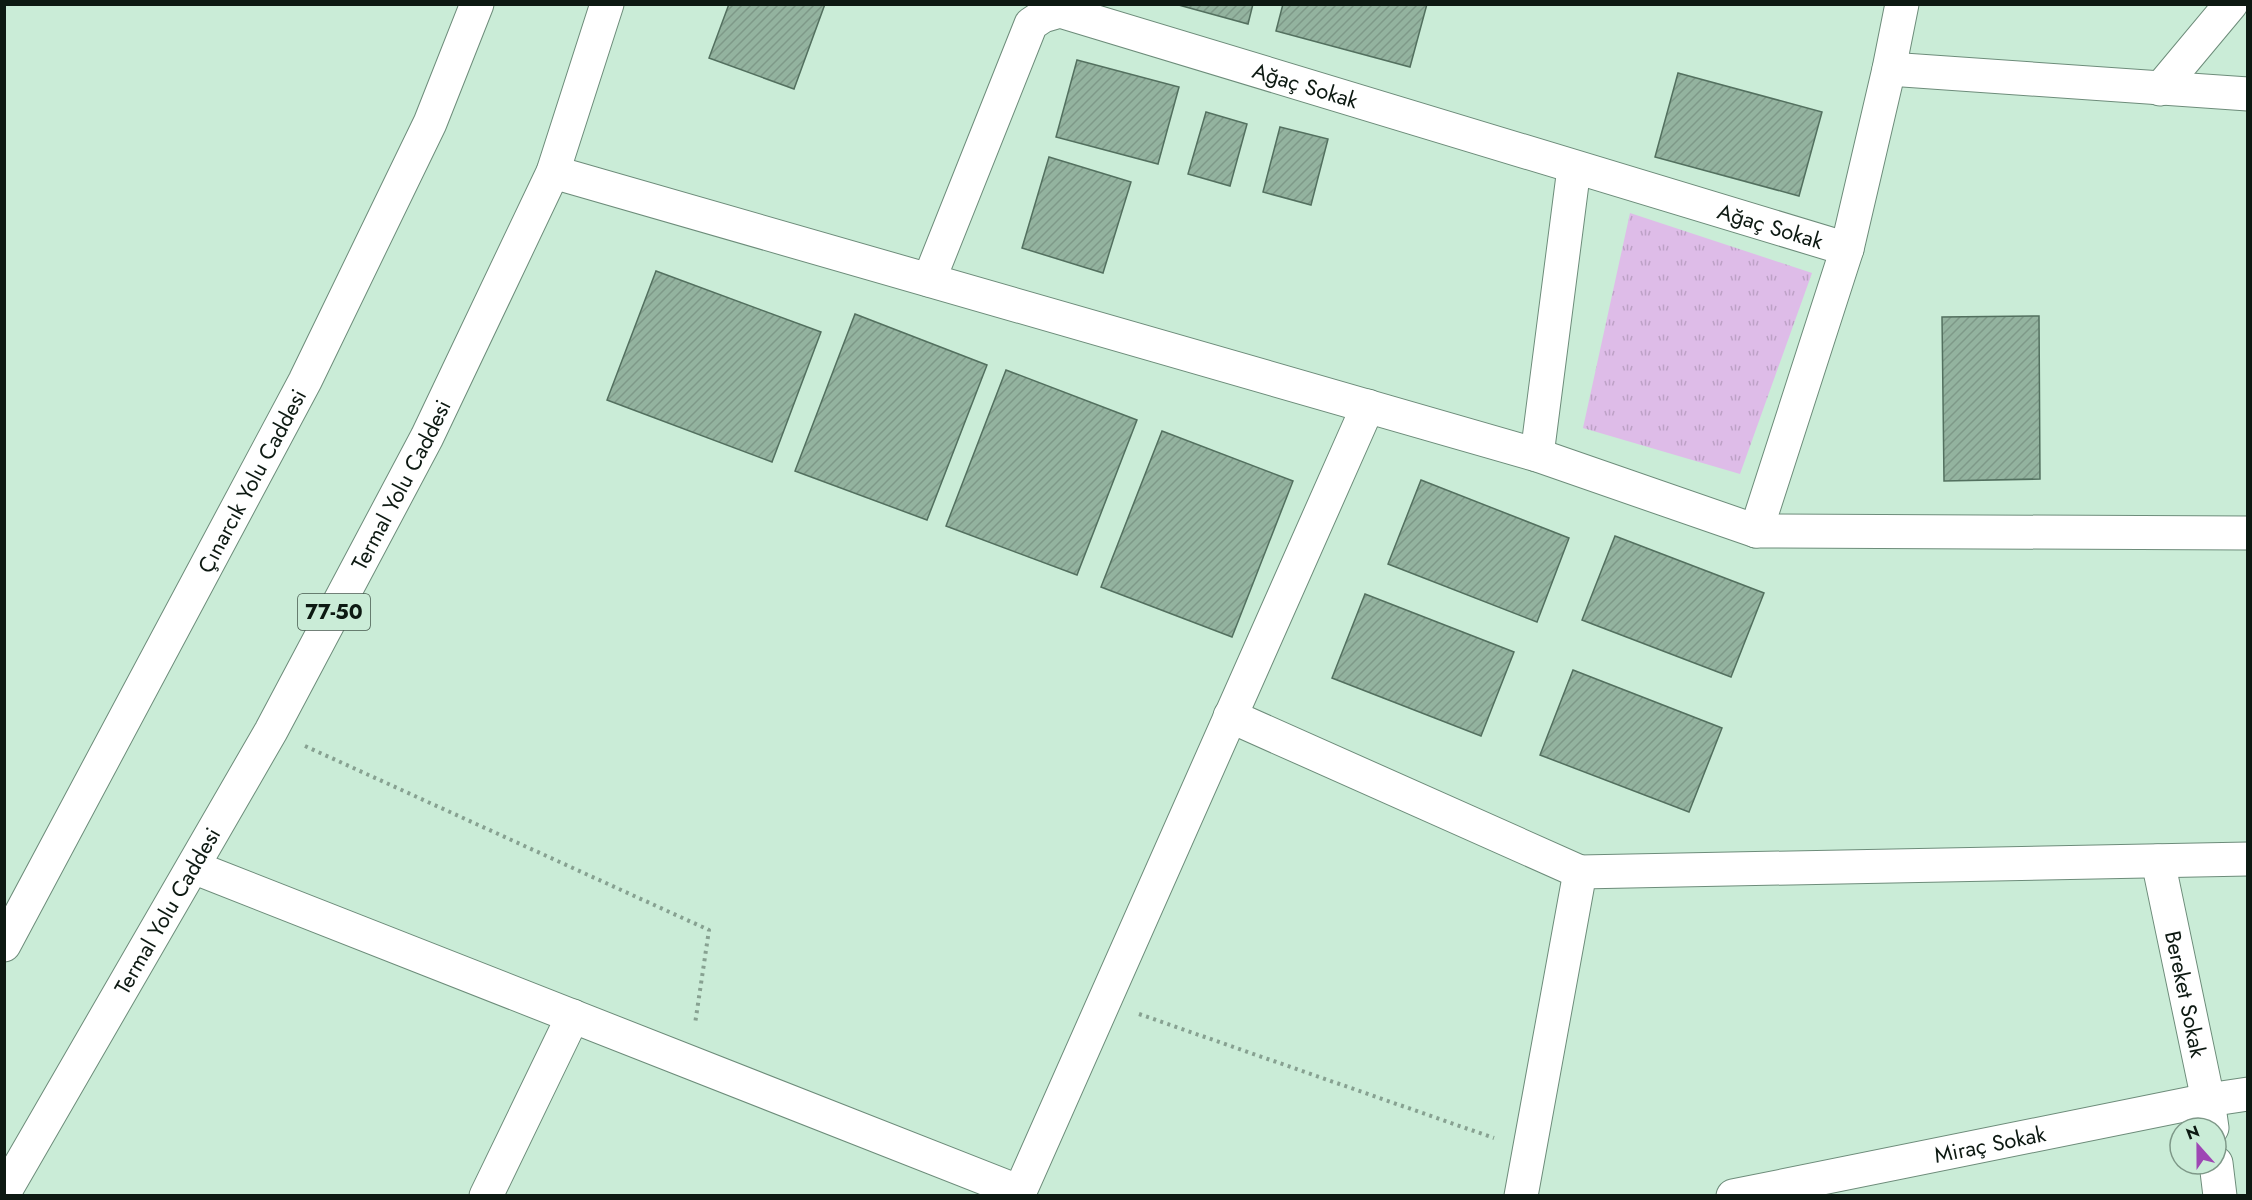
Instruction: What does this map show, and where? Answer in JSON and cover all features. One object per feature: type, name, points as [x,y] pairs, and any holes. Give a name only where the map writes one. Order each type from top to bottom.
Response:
[{"type":"street","name":"Çınarcık Yolu Caddesi","points":[[4,945],[305,381],[430,123],[477,4]]},
{"type":"street","name":"Termal Yolu Caddesi","points":[[4,1192],[272,731],[427,437],[553,172],[607,4]]},
{"type":"street","points":[[1756,531],[1846,249],[1889,69],[1902,4]]},
{"type":"street","points":[[2160,88],[2231,4]]},
{"type":"street","name":"Ağaç Sokak","points":[[929,280],[1031,24],[1043,16],[1060,11],[1846,249]]},
{"type":"street","points":[[1889,69],[2247,94]]},
{"type":"street","points":[[1537,455],[1574,168]]},
{"type":"street","points":[[553,172],[1537,455],[1756,531],[2247,533]]},
{"type":"street","points":[[193,867],[1019,1194],[1368,406]]},
{"type":"street","points":[[1230,716],[1580,872],[2247,859]]},
{"type":"street","name":"Bereket Sokak","points":[[2157,861],[2210,1114]]},
{"type":"street","points":[[1521,1196],[1580,872]]},
{"type":"street","points":[[486,1196],[573,1016]]},
{"type":"street","name":"Miraç Sokak","points":[[1733,1196],[2210,1114],[2247,1094]]},
{"type":"street","points":[[2218,1176],[2220,1196]]},
{"type":"path","points":[[272,731],[709,930],[689,1062]]},
{"type":"path","points":[[1104,1002],[1529,1151]]},
{"type":"green space","points":[[1630,213],[1812,273],[1740,474],[1583,428]]},
{"type":"building","points":[[729,4],[825,4],[794,89],[709,58]]},
{"type":"building","points":[[1175,4],[1253,4],[1248,24]]},
{"type":"building","points":[[1283,4],[1427,4],[1410,67],[1276,31]]},
{"type":"building","points":[[1077,60],[1179,87],[1158,164],[1056,137]]},
{"type":"building","points":[[1678,73],[1822,112],[1799,196],[1655,157]]},
{"type":"building","points":[[1206,112],[1247,124],[1230,186],[1188,174]]},
{"type":"building","points":[[1280,127],[1328,139],[1311,205],[1263,192]]},
{"type":"building","points":[[1049,157],[1131,182],[1103,273],[1022,248]]},
{"type":"building","points":[[656,271],[821,332],[772,462],[607,400]]},
{"type":"building","points":[[855,314],[987,365],[927,520],[795,471]]},
{"type":"building","points":[[2039,316],[2040,479],[1944,481],[1942,317]]},
{"type":"building","points":[[1006,370],[1137,420],[1077,575],[946,526]]},
{"type":"building","points":[[1162,431],[1293,481],[1232,637],[1101,587]]},
{"type":"building","points":[[1421,480],[1569,538],[1537,622],[1388,564]]},
{"type":"building","points":[[1615,536],[1764,593],[1731,677],[1582,620]]},
{"type":"building","points":[[1365,594],[1514,652],[1481,736],[1332,678]]},
{"type":"building","points":[[1573,670],[1722,728],[1689,812],[1540,755]]}]
